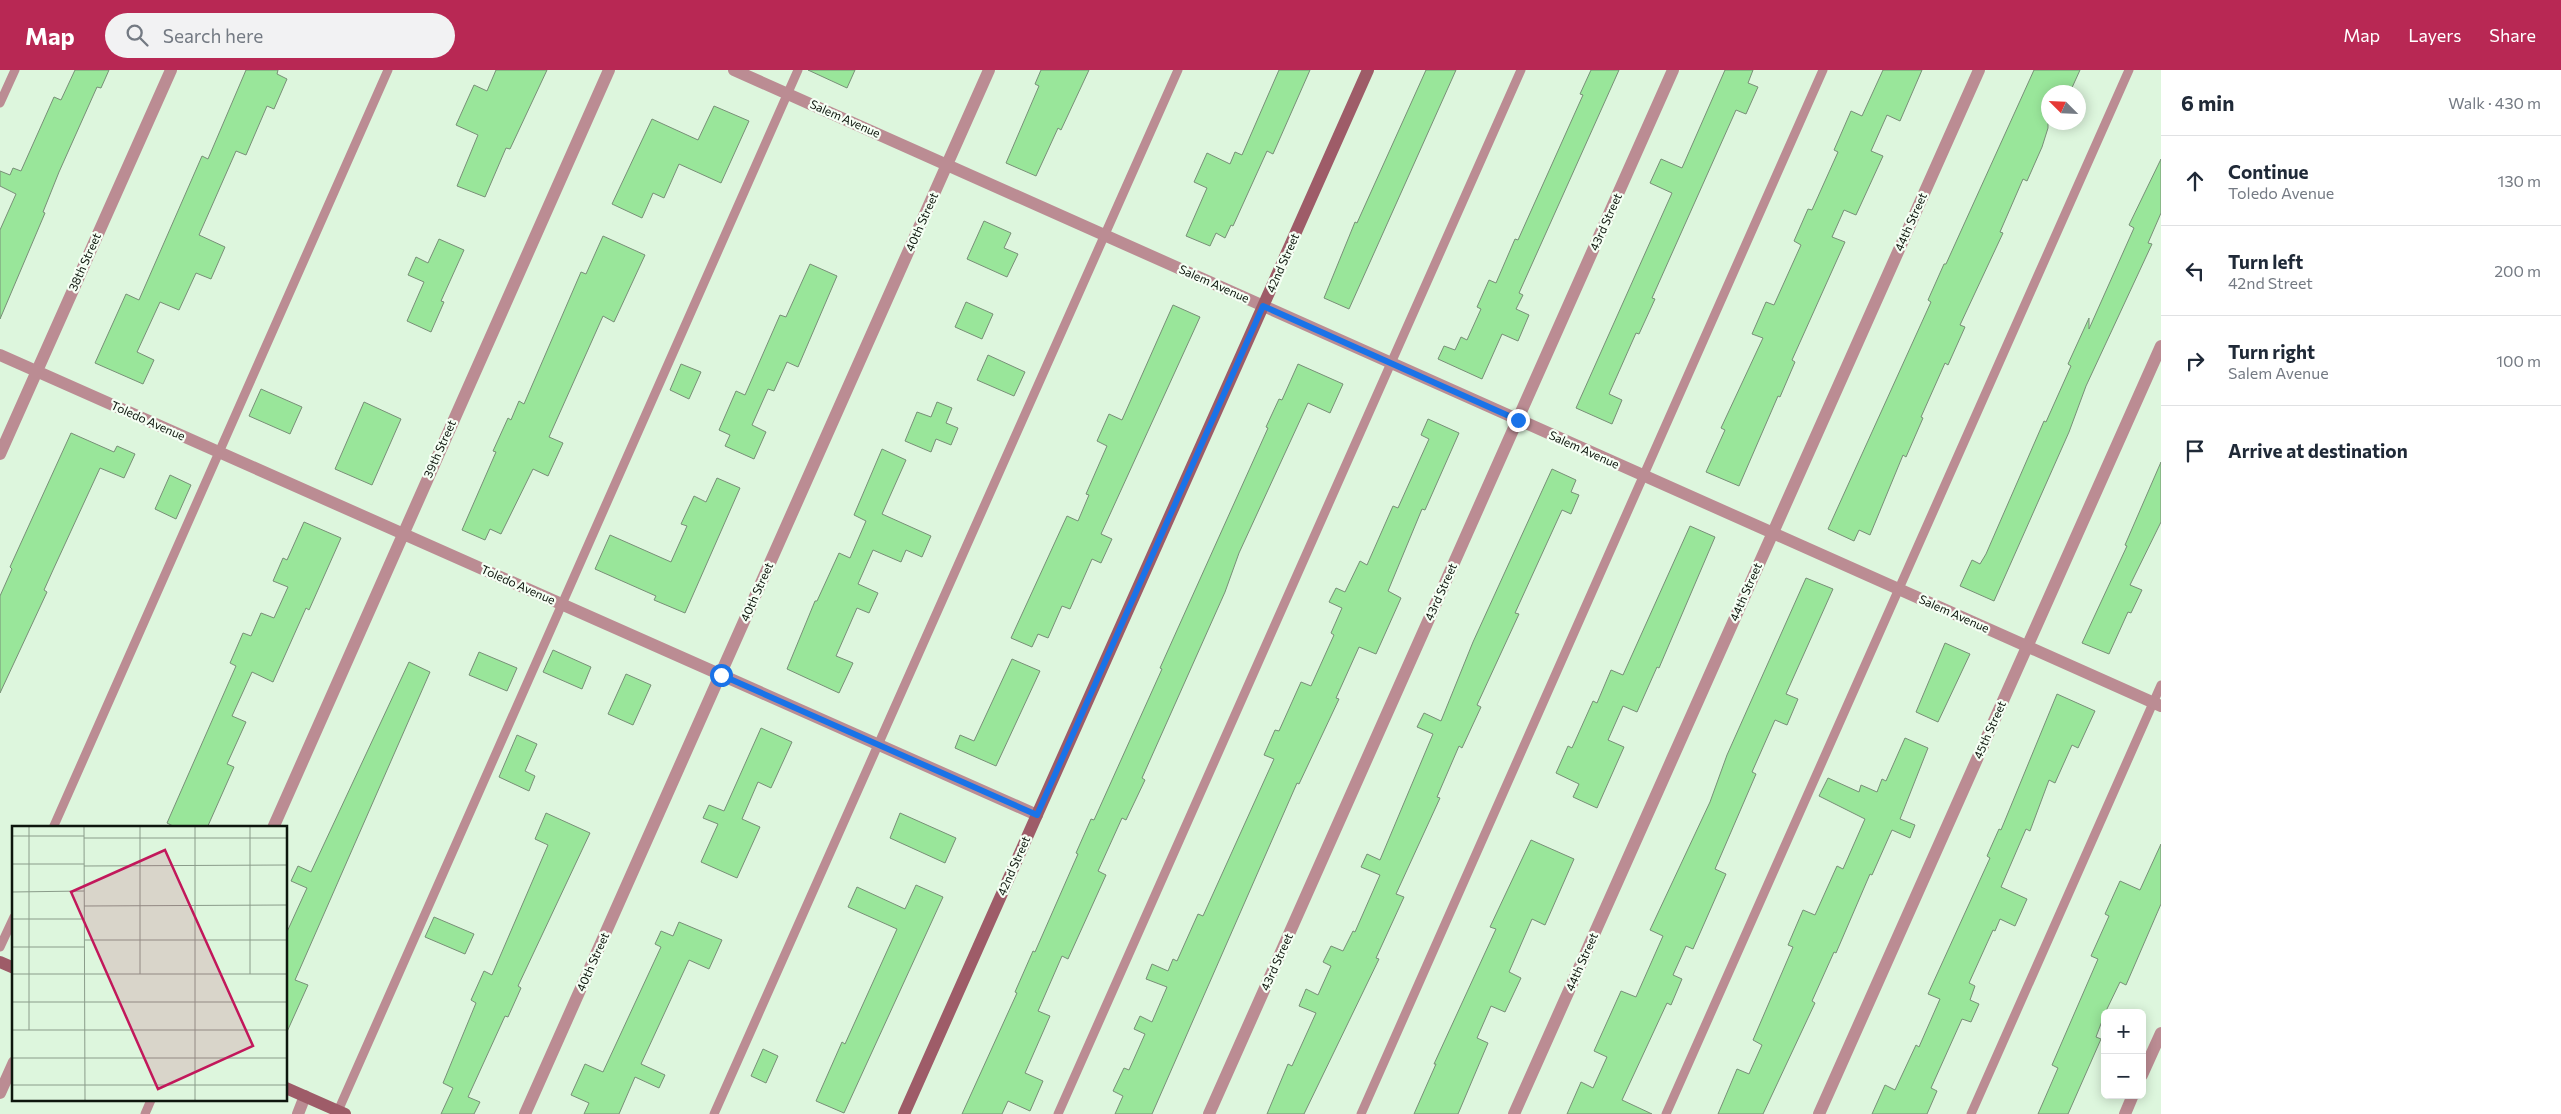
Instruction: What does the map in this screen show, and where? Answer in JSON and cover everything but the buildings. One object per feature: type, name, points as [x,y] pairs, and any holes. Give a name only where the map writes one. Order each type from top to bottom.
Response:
[{"type":"street","name":"38th Street","points":[[0,454],[171,70]]},
{"type":"street","name":"39th Street","points":[[274,826],[609,70]]},
{"type":"street","name":"Salem Avenue","points":[[734,70],[2157,704]]},
{"type":"street","name":"40th Street","points":[[526,1114],[989,70]]},
{"type":"street","name":"42nd Street","points":[[904,1114],[1368,70]]},
{"type":"street","name":"43rd Street","points":[[1209,1114],[1673,70]]},
{"type":"street","name":"44th Street","points":[[1514,1114],[1979,70]]},
{"type":"street","name":"45th Street","points":[[1819,1114],[2161,346]]},
{"type":"street","name":"Toledo Avenue","points":[[0,355],[1037,815]]},
{"type":"street","points":[[0,962],[12,967]]},
{"type":"street","points":[[2146,1066],[2161,1033]]},
{"type":"street","points":[[0,1093],[12,1066]]},
{"type":"street","points":[[288,1089],[341,1112]]},
{"type":"street","points":[[298,1114],[305,1096]]},
{"type":"street","points":[[2125,1114],[2131,1099]]},
{"type":"lane","points":[[0,103],[15,70]]},
{"type":"lane","points":[[54,826],[221,453],[388,70]]},
{"type":"lane","points":[[341,1112],[560,604],[798,70]]},
{"type":"lane","points":[[714,1114],[880,745],[1178,70]]},
{"type":"lane","points":[[1058,1114],[1521,70]]},
{"type":"lane","points":[[1361,1114],[1823,70]]},
{"type":"lane","points":[[1666,1114],[2129,70]]},
{"type":"lane","points":[[1970,1114],[2157,704],[2161,685]]},
{"type":"lane","points":[[0,947],[12,920]]},
{"type":"lane","points":[[145,1114],[150,1102]]},
{"type":"route","points":[[721,675],[1037,815],[1263,306],[1518,420]]}]
